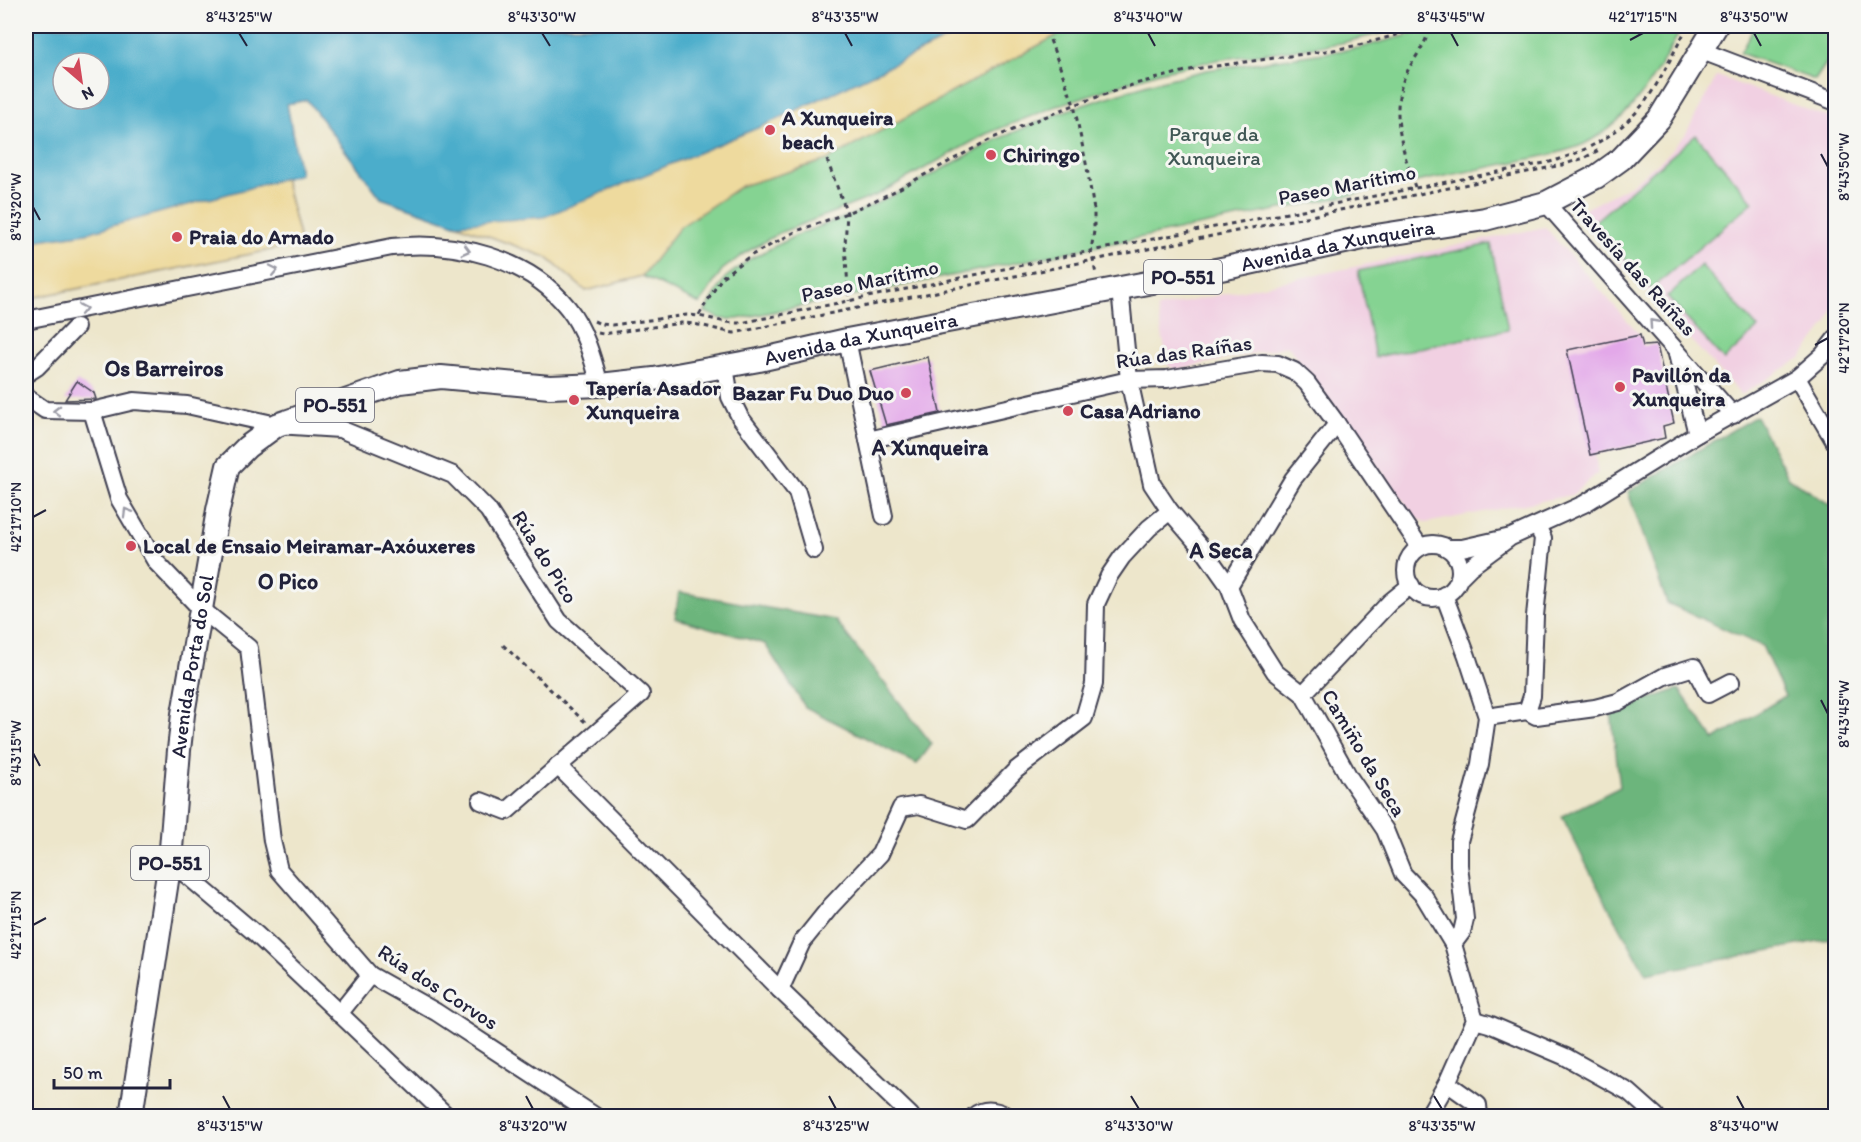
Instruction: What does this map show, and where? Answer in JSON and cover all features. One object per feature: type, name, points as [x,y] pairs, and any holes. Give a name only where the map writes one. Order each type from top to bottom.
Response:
[{"type":"main road","name":"Avenida da Xunqueira","points":[[605,380],[654,379],[725,367],[847,340],[1111,291],[1363,238],[1485,219],[1546,204],[1596,177],[1621,159],[1659,119],[1716,26]]},
{"type":"main road","name":"Avenida Porta do Sol","points":[[131,1116],[170,861],[180,741],[200,608],[228,466],[247,447],[277,425],[400,382],[441,377],[550,387],[605,380]]},
{"type":"street","points":[[1702,51],[1836,102]]},
{"type":"street","name":"Travesía das Raíñas","points":[[1546,204],[1733,415]]},
{"type":"street","points":[[26,320],[392,247],[414,244],[458,248],[510,264],[531,275],[555,295],[569,309],[605,380]]},
{"type":"street","name":"Camiño da Seca","points":[[1111,291],[1152,484],[1170,511],[1205,552],[1229,586],[1242,620],[1275,672],[1303,694],[1349,777],[1385,830],[1402,874],[1424,896],[1453,944],[1475,1020]]},
{"type":"street","points":[[26,374],[37,367],[76,327]]},
{"type":"street","points":[[1447,548],[1462,548],[1511,537],[1584,504],[1697,434],[1797,378],[1823,355],[1836,338]]},
{"type":"street","points":[[847,340],[884,516]]},
{"type":"street","points":[[1676,349],[1697,434]]},
{"type":"street","name":"Rúa das Raíñas","points":[[868,440],[1130,380],[1167,379],[1262,363],[1278,364],[1294,371],[1307,383],[1420,548]]},
{"type":"street","points":[[725,367],[730,397],[740,417],[797,492],[814,550]]},
{"type":"street","points":[[1797,378],[1836,444]]},
{"type":"street","points":[[26,397],[45,410],[92,411],[134,401],[187,405],[277,425]]},
{"type":"street","name":"Rúa dos Corvos","points":[[92,411],[119,499],[156,562],[200,608],[249,648],[272,841],[279,870],[370,975],[436,1012],[595,1116]]},
{"type":"street","points":[[1229,586],[1293,479],[1337,424]]},
{"type":"street","name":"Rúa do Pico","points":[[277,425],[340,429],[453,476],[488,510],[559,621],[641,694],[507,811],[481,801]]},
{"type":"street","points":[[780,990],[802,942],[831,906],[880,854],[901,808],[919,805],[967,820],[1016,770],[1084,718],[1094,684],[1096,604],[1109,576],[1122,557],[1149,528],[1170,511]]},
{"type":"street","points":[[1527,711],[1532,696],[1535,616],[1543,538],[1537,526]]},
{"type":"street","points":[[1459,578],[1458,561],[1454,554],[1438,544],[1429,544],[1420,548],[1408,560],[1407,577],[1415,591],[1429,597],[1444,595],[1451,591],[1470,567],[1511,537]]},
{"type":"street","points":[[1303,694],[1390,602],[1411,585]]},
{"type":"street","points":[[1444,595],[1487,717],[1480,764],[1459,842],[1465,919],[1462,932],[1453,944]]},
{"type":"street","points":[[1487,717],[1527,711],[1536,716],[1595,708],[1618,702],[1665,676],[1694,667],[1708,694],[1731,682]]},
{"type":"street","points":[[558,766],[780,990],[911,1116]]},
{"type":"street","points":[[170,861],[256,934],[447,1116]]},
{"type":"street","points":[[339,1014],[370,975]]},
{"type":"street","points":[[1428,1116],[1447,1083],[1475,1020],[1566,1057],[1629,1092],[1656,1116]]},
{"type":"street","points":[[1447,1083],[1478,1105],[1479,1116]]},
{"type":"street","points":[[974,1116],[979,1112],[998,1111],[1007,1116]]},
{"type":"path","points":[[699,315],[722,276],[750,256],[797,231],[847,213],[889,194],[993,138],[1074,105],[1135,84],[1194,69],[1333,50],[1430,26],[1429,36],[1406,74],[1400,103],[1401,137],[1415,187]]},
{"type":"path","name":"Paseo Marítimo","points":[[590,314],[594,321],[612,325],[687,315],[699,315],[728,324],[741,323],[1091,251],[1550,162],[1593,146],[1622,125],[1647,98],[1688,26]]},
{"type":"path","points":[[1050,40],[1074,105],[1094,210],[1091,251],[1093,260],[1111,291]]},
{"type":"path","points":[[1634,122],[1657,93],[1674,64]]},
{"type":"path","points":[[591,329],[603,334],[694,323],[718,331],[734,333],[1562,165],[1584,158],[1606,145]]},
{"type":"path","points":[[827,160],[847,213],[849,301]]},
{"type":"path","points":[[503,645],[597,733]]},
{"type":"shaded area","points":[[1717,76],[1835,120],[1835,303],[1828,322],[1801,358],[1741,395],[1575,214],[1631,185],[1666,156],[1685,135]]},
{"type":"shaded area","points":[[1545,227],[1640,335],[1643,346],[1657,343],[1674,423],[1663,426],[1665,438],[1595,454],[1598,473],[1572,495],[1426,523],[1416,518],[1288,346],[1175,370],[1168,365],[1157,308]]},
{"type":"green space","points":[[1086,26],[1411,26],[1341,43],[1216,60],[1159,72],[1059,105],[986,134],[875,196],[779,233],[722,270],[700,304],[642,276],[680,227],[741,186],[827,160],[1063,32]]},
{"type":"green space","name":"Parque da Xunqueira","points":[[1442,26],[1683,26],[1654,77],[1617,122],[1584,144],[1549,155],[737,319],[722,319],[705,312],[725,278],[750,259],[799,234],[854,214],[996,140],[1059,113],[1148,84],[1207,70],[1359,48]]},
{"type":"green space","points":[[1755,26],[1819,26],[1835,35],[1835,50],[1815,80],[1740,53]]},
{"type":"green space","points":[[1696,135],[1753,202],[1651,289],[1594,222]]},
{"type":"green space","points":[[1491,244],[1508,330],[1375,357],[1358,271]]},
{"type":"green space","points":[[1701,265],[1758,328],[1724,360],[1667,297]]},
{"type":"green space","points":[[1756,416],[1789,478],[1835,508],[1835,938],[1646,974],[1596,884],[1562,816],[1620,787],[1611,712],[1679,689],[1714,740],[1785,696],[1762,646],[1667,603],[1628,492]]},
{"type":"green space","points":[[679,592],[835,620],[932,744],[917,764],[805,707],[765,644],[675,618]]},
{"type":"sand","name":"A Xunqueira beach","points":[[863,26],[1086,26],[1063,32],[827,160],[741,186],[680,227],[642,276],[586,291],[546,257],[455,224],[722,101]]},
{"type":"sand","name":"Praia do Arnado","points":[[284,178],[301,244],[26,299],[26,242],[86,233]]},
{"type":"water","points":[[26,26],[974,26],[767,124],[544,217],[455,224],[381,198],[307,100],[287,104],[300,174],[86,233],[26,242]]},
{"type":"building","name":"Pavillón da Xunqueira","points":[[1640,335],[1643,346],[1657,345],[1674,423],[1663,426],[1665,438],[1590,455],[1567,350]]},
{"type":"building","name":"Bazar Fu Duo Duo","points":[[928,357],[940,413],[886,425],[870,371]]},
{"type":"building","points":[[77,381],[94,393],[96,399],[65,400]]},
{"type":"place","name":"A Xunqueira beach","points":[[770,130]]},
{"type":"place","name":"Chiringo","points":[[991,155]]},
{"type":"place","name":"Praia do Arnado","points":[[177,237]]},
{"type":"place","name":"Pavillón da Xunqueira","points":[[1620,387]]},
{"type":"place","name":"Bazar Fu Duo Duo","points":[[906,393]]},
{"type":"place","name":"Tapería Asador Xunqueira","points":[[574,400]]},
{"type":"place","name":"Casa Adriano","points":[[1068,411]]},
{"type":"place","name":"Local de Ensaio Meiramar-Axóuxeres","points":[[131,546]]},
{"type":"district","name":"Os Barreiros","points":[[164,368]]},
{"type":"district","name":"A Xunqueira","points":[[930,447]]},
{"type":"district","name":"A Seca","points":[[1221,550]]},
{"type":"district","name":"O Pico","points":[[288,581]]}]
